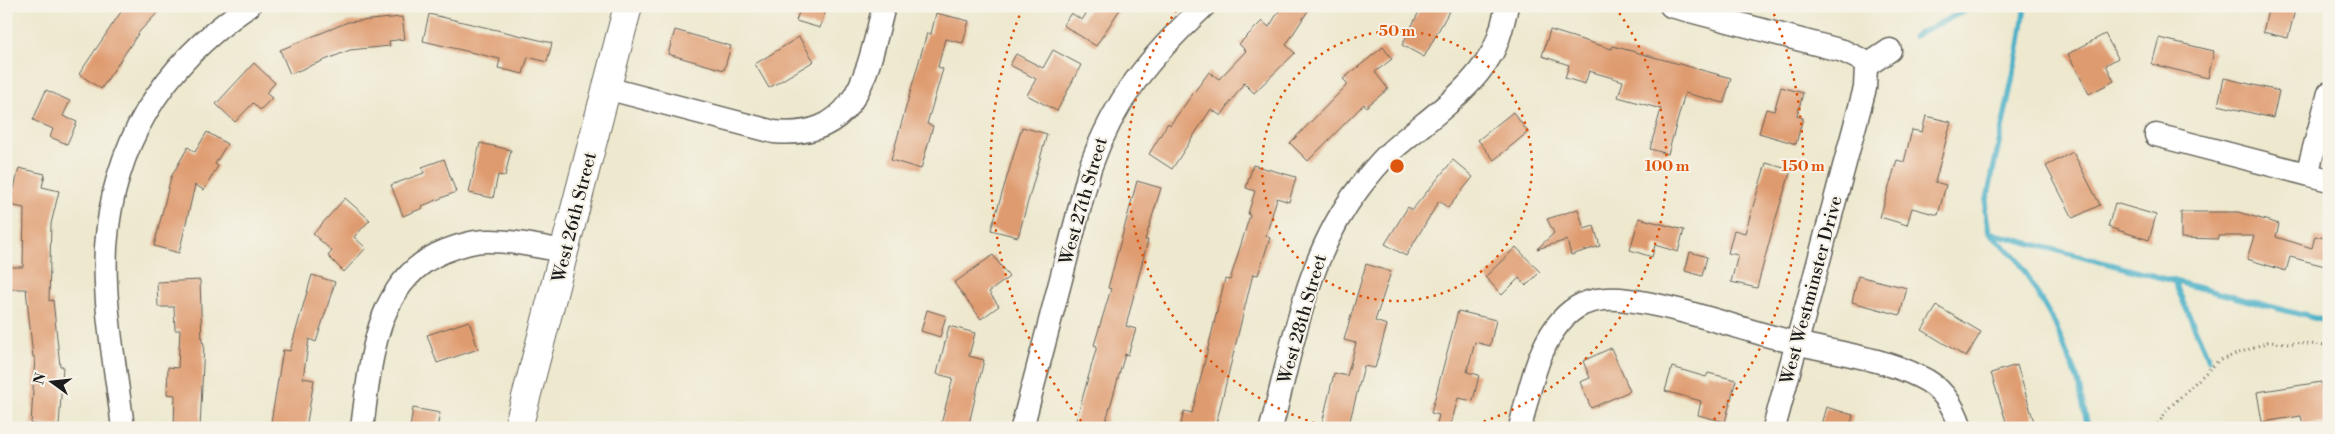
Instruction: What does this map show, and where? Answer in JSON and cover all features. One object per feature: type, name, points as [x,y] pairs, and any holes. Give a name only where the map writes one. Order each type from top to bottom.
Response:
[{"type":"main road","name":"West 26th Street","points":[[518,428],[628,6]]},
{"type":"street","points":[[123,428],[110,326],[106,248],[110,211],[118,175],[126,150],[143,115],[164,83],[182,62],[221,25],[249,6]]},
{"type":"street","points":[[606,88],[774,132],[793,134],[810,131],[834,120],[844,112],[860,88],[867,72],[884,6]]},
{"type":"street","name":"West 27th Street","points":[[1022,428],[1090,168],[1102,134],[1122,100],[1151,59],[1204,6]]},
{"type":"street","name":"West 28th Street","points":[[1271,428],[1314,269],[1337,222],[1359,188],[1388,154],[1447,105],[1485,64],[1501,31],[1507,6]]},
{"type":"street","points":[[1672,6],[1843,50],[1862,60],[1866,66],[1890,50]]},
{"type":"street","name":"West Westminster Drive","points":[[1774,428],[1865,88],[1866,66]]},
{"type":"street","points":[[2306,174],[2329,93]]},
{"type":"street","points":[[2156,135],[2329,180]]},
{"type":"street","points":[[362,428],[376,335],[394,293],[408,274],[423,262],[440,253],[458,246],[484,241],[513,242],[565,251]]},
{"type":"street","points":[[1520,428],[1533,375],[1544,346],[1558,326],[1571,313],[1582,305],[1598,299],[1644,302],[1796,343],[1882,363],[1920,377],[1934,386],[1955,408],[1961,428]]},
{"type":"path","points":[[2155,428],[2168,408],[2218,361],[2268,342],[2329,345]]},
{"type":"building","points":[[125,6],[164,6],[140,31],[101,89],[79,74]]},
{"type":"building","points":[[801,6],[827,6],[820,28],[796,21]]},
{"type":"building","points":[[1091,6],[1122,6],[1096,46],[1063,25],[1071,13],[1082,20]]},
{"type":"building","points":[[1282,6],[1311,6],[1286,45],[1295,53],[1254,93],[1244,83],[1221,116],[1211,109],[1172,169],[1149,154],[1168,123],[1170,125],[1209,72],[1219,79],[1246,51],[1239,44],[1262,21],[1269,27]]},
{"type":"building","points":[[1422,6],[1452,6],[1424,57],[1402,45]]},
{"type":"building","points":[[2269,6],[2296,6],[2288,38],[2263,32]]},
{"type":"building","points":[[936,13],[969,21],[963,43],[945,39],[938,67],[943,69],[927,124],[933,126],[921,169],[891,160],[927,33],[931,34]]},
{"type":"building","points":[[429,14],[552,43],[547,62],[528,57],[523,74],[498,68],[500,59],[423,41]]},
{"type":"building","points":[[402,17],[405,39],[389,41],[390,46],[350,50],[290,74],[280,50],[348,22]]},
{"type":"building","points":[[675,30],[731,46],[724,70],[668,54]]},
{"type":"building","points":[[1550,30],[1612,49],[1613,46],[1731,78],[1724,103],[1685,93],[1668,154],[1650,149],[1661,109],[1618,97],[1623,81],[1589,71],[1585,84],[1565,78],[1569,65],[1542,56]]},
{"type":"building","points":[[2105,34],[2118,58],[2106,65],[2114,81],[2089,94],[2068,54]]},
{"type":"building","points":[[799,37],[814,61],[769,88],[755,64]]},
{"type":"building","points":[[2159,38],[2214,51],[2208,78],[2152,64]]},
{"type":"building","points":[[1383,47],[1392,59],[1375,72],[1388,89],[1366,107],[1364,104],[1308,161],[1290,143],[1348,84],[1343,79]]},
{"type":"building","points":[[1053,50],[1081,65],[1057,111],[1027,95],[1036,79],[1010,65],[1016,54],[1043,68]]},
{"type":"building","points":[[254,63],[275,83],[266,93],[272,98],[260,110],[253,103],[235,122],[216,104]]},
{"type":"building","points":[[2224,78],[2279,91],[2273,118],[2218,105]]},
{"type":"building","points":[[1781,87],[1803,93],[1797,116],[1803,118],[1796,144],[1759,133],[1766,109],[1774,111]]},
{"type":"building","points":[[46,90],[70,101],[63,116],[77,122],[67,144],[50,137],[53,129],[33,120]]},
{"type":"building","points":[[1513,112],[1528,132],[1494,160],[1478,140]]},
{"type":"building","points":[[1926,116],[1951,122],[1935,182],[1946,185],[1938,215],[1912,208],[1907,225],[1880,217],[1897,160],[1904,162],[1912,130],[1922,132]]},
{"type":"building","points":[[1022,127],[1047,134],[1018,237],[991,230]]},
{"type":"building","points":[[207,132],[227,144],[215,164],[218,166],[204,190],[195,185],[179,253],[154,246],[171,177],[188,147],[195,152]]},
{"type":"building","points":[[480,143],[511,150],[505,176],[498,175],[493,198],[469,193]]},
{"type":"building","points":[[2073,152],[2100,205],[2073,218],[2046,166]]},
{"type":"building","points":[[444,159],[456,192],[403,216],[391,185],[424,173],[422,167]]},
{"type":"building","points":[[1453,160],[1473,177],[1448,208],[1439,201],[1406,256],[1385,244],[1408,207],[1412,210]]},
{"type":"building","points":[[1766,163],[1791,170],[1757,288],[1731,282],[1738,255],[1728,253],[1734,230],[1745,233]]},
{"type":"building","points":[[1253,165],[1296,177],[1289,202],[1277,198],[1266,236],[1270,238],[1258,275],[1253,274],[1215,428],[1180,428],[1184,411],[1192,413],[1225,279],[1230,280],[1250,215],[1248,214],[1255,191],[1246,188]]},
{"type":"building","points":[[19,168],[45,174],[42,187],[59,191],[51,224],[49,301],[53,300],[60,366],[63,366],[59,426],[31,424],[35,357],[33,357],[26,289],[6,289],[7,267],[23,267],[24,208],[10,205]]},
{"type":"building","points":[[1137,181],[1161,188],[1145,240],[1148,240],[1126,326],[1136,329],[1128,355],[1125,354],[1104,428],[1074,428],[1097,346],[1094,345],[1111,289],[1108,288]]},
{"type":"building","points":[[345,198],[370,220],[354,237],[366,248],[344,272],[328,256],[332,251],[313,234]]},
{"type":"building","points":[[2115,203],[2156,215],[2149,240],[2108,227]]},
{"type":"building","points":[[1578,209],[1584,229],[1594,226],[1600,246],[1571,255],[1567,240],[1537,249],[1554,233],[1547,219]]},
{"type":"building","points":[[2181,212],[2238,212],[2279,224],[2276,237],[2312,248],[2315,236],[2329,239],[2329,267],[2290,257],[2286,271],[2247,259],[2254,236],[2218,236],[2218,239],[2181,238]]},
{"type":"building","points":[[1639,218],[1684,230],[1678,252],[1655,245],[1652,257],[1630,250]]},
{"type":"building","points":[[1516,247],[1540,272],[1526,286],[1519,278],[1502,295],[1485,277]]},
{"type":"building","points":[[1690,252],[1707,257],[1702,276],[1685,271]]},
{"type":"building","points":[[993,255],[1009,277],[989,292],[999,306],[981,319],[954,283]]},
{"type":"building","points":[[1366,264],[1391,272],[1375,321],[1387,325],[1375,368],[1364,366],[1348,428],[1321,428],[1334,373],[1347,376],[1356,343],[1344,340]]},
{"type":"building","points":[[312,275],[335,282],[316,342],[309,339],[303,378],[314,380],[306,428],[270,428],[283,350],[290,351]]},
{"type":"building","points":[[1858,276],[1907,288],[1900,315],[1852,302]]},
{"type":"building","points":[[200,280],[202,342],[204,343],[200,428],[174,428],[175,395],[167,394],[168,367],[178,368],[180,330],[175,330],[174,307],[158,307],[157,282]]},
{"type":"building","points":[[1937,306],[1981,332],[1966,357],[1922,330]]},
{"type":"building","points":[[927,310],[946,316],[940,337],[921,331]]},
{"type":"building","points":[[1458,311],[1496,320],[1490,346],[1475,342],[1467,372],[1479,375],[1473,401],[1458,398],[1450,428],[1436,428],[1439,415],[1431,413]]},
{"type":"building","points":[[469,321],[478,349],[437,363],[427,335]]},
{"type":"building","points":[[949,326],[975,333],[969,356],[984,360],[968,428],[940,428],[953,378],[937,374]]},
{"type":"building","points":[[1611,348],[1630,391],[1591,408],[1580,382],[1590,378],[1583,361]]},
{"type":"building","points":[[2017,365],[2034,422],[2008,428],[1991,373]]},
{"type":"building","points":[[1672,367],[1706,377],[1708,373],[1736,380],[1725,422],[1698,415],[1701,401],[1665,391]]},
{"type":"building","points":[[2321,382],[2327,422],[2303,425],[2301,416],[2262,422],[2257,392]]},
{"type":"building","points":[[1826,407],[1853,415],[1850,428],[1820,428]]},
{"type":"building","points":[[413,408],[440,413],[437,428],[410,428]]},
{"type":"waterway","points":[[1914,36],[1974,6]]},
{"type":"waterway","points":[[2025,6],[2019,47],[1985,209],[1989,233],[2017,258],[2055,324],[2078,381],[2088,428]]},
{"type":"waterway","points":[[1991,233],[2329,322]]},
{"type":"waterway","points":[[2174,281],[2209,360]]}]
